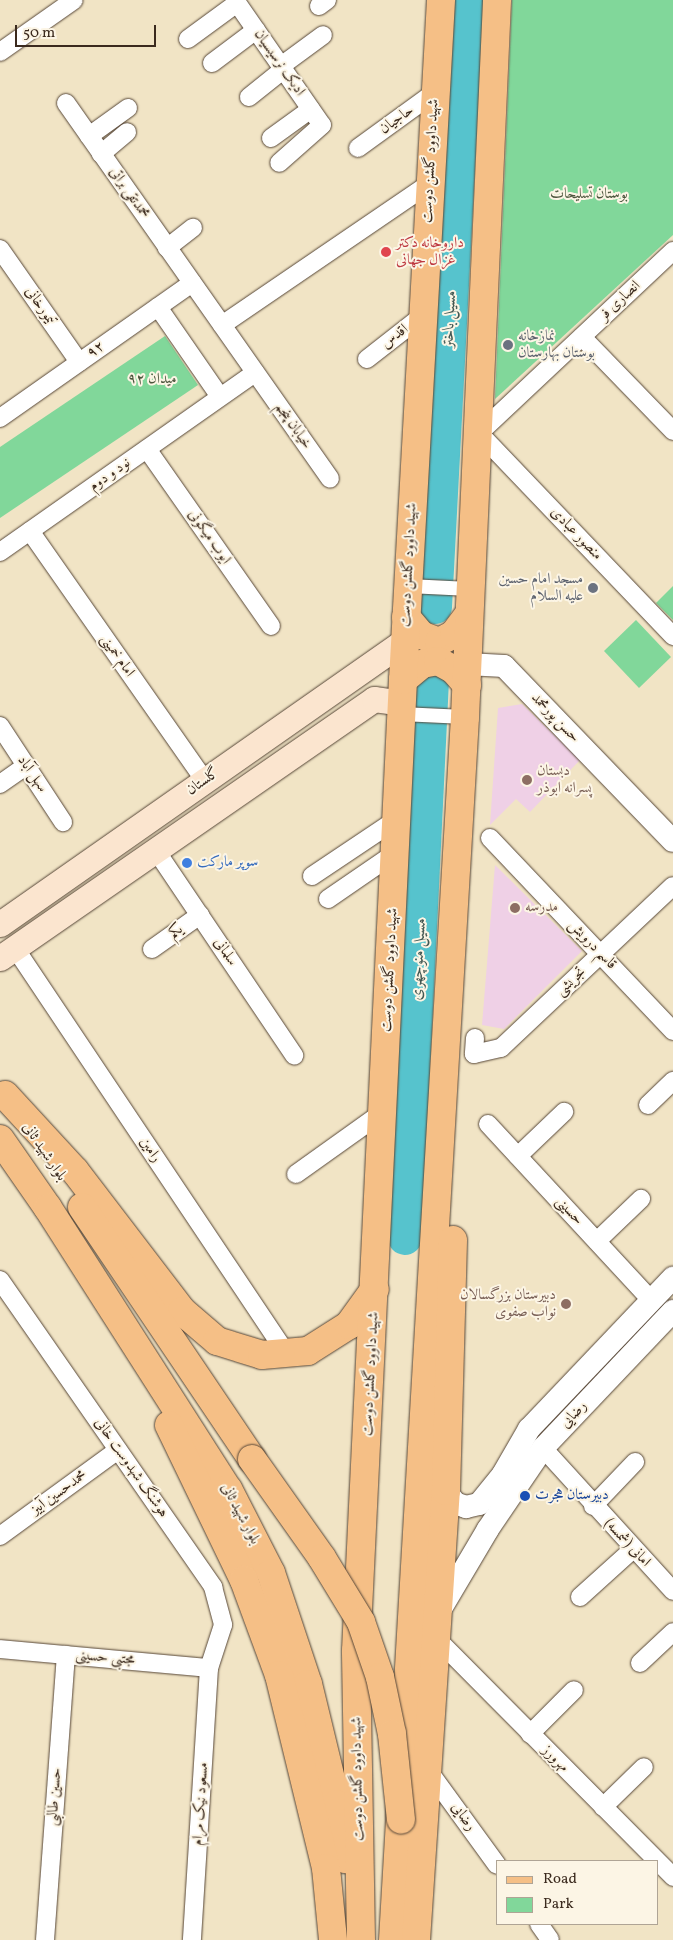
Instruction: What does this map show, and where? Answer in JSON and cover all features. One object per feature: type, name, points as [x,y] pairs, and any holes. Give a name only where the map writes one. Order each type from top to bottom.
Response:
[{"type":"main road","name":"شهید داوود گلشن دوست","points":[[360,1940],[356,1651],[375,1289],[402,699],[440,0]]},
{"type":"main road","points":[[393,1940],[465,717],[497,0]]},
{"type":"main road","points":[[406,628],[439,642],[454,634],[469,601]]},
{"type":"main road","name":"گلستان","points":[[0,924],[367,667],[406,628]]},
{"type":"main road","points":[[367,667],[374,699],[402,699],[422,664],[438,661],[454,670],[467,674]]},
{"type":"main road","name":"گلستان","points":[[7,953],[374,699]]},
{"type":"main road","points":[[416,1940],[438,1640],[446,1491],[460,1002],[460,807]]},
{"type":"main road","points":[[3,1091],[75,1171],[182,1311],[217,1341],[262,1355],[308,1351],[349,1325],[375,1289]]},
{"type":"main road","name":"بلوار شهید ثانی","points":[[3,1091],[322,1558],[361,1622],[380,1677],[392,1734],[401,1820]]},
{"type":"main road","name":"بلوار شهید ثانی","points":[[0,1139],[228,1489],[271,1573],[308,1684],[337,1804],[360,1940]]},
{"type":"main road","points":[[105,1299],[220,1527],[244,1580],[279,1674],[326,1868],[333,1940]]},
{"type":"street","points":[[0,52],[72,1]]},
{"type":"street","points":[[188,39],[236,2]]},
{"type":"street","name":"ادیک نرسیسیان","points":[[236,2],[322,125],[279,163]]},
{"type":"street","points":[[212,63],[256,30]]},
{"type":"street","points":[[249,97],[323,35]]},
{"type":"street","name":"حاجیان","points":[[358,148],[435,92]]},
{"type":"street","name":"محمدتقی براتی","points":[[66,103],[192,283]]},
{"type":"street","points":[[88,136],[128,108]]},
{"type":"street","points":[[271,138],[311,109]]},
{"type":"street","points":[[101,154],[127,132]]},
{"type":"street","points":[[222,325],[429,184]]},
{"type":"street","points":[[167,248],[193,228]]},
{"type":"street","name":"تیمورخانی","points":[[0,249],[79,362]]},
{"type":"street","name":"انصاری فر","points":[[479,433],[673,251]]},
{"type":"street","points":[[192,283],[255,373]]},
{"type":"street","name":"۹۲","points":[[0,418],[192,283]]},
{"type":"street","points":[[158,307],[220,397]]},
{"type":"street","name":"اقدس","points":[[367,358],[422,316]]},
{"type":"street","points":[[582,337],[673,431]]},
{"type":"street","name":"نود و دوم","points":[[0,552],[255,373]]},
{"type":"street","name":"خیابان پنجم","points":[[255,373],[330,479]]},
{"type":"street","name":"منصور عبادی","points":[[479,433],[673,636]]},
{"type":"street","name":"ایوب میگونی","points":[[147,449],[271,626]]},
{"type":"street","name":"امام خمینی","points":[[30,531],[205,781]]},
{"type":"street","points":[[408,586],[469,601]]},
{"type":"street","name":"حسن پورمحمد","points":[[467,674],[504,666],[673,841]]},
{"type":"street","points":[[402,699],[465,717]]},
{"type":"street","name":"سهل آباد","points":[[0,726],[63,822]]},
{"type":"street","points":[[0,784],[26,766]]},
{"type":"street","points":[[312,876],[397,819]]},
{"type":"street","name":"قاسم درویش","points":[[490,838],[673,1030]]},
{"type":"street","name":"سلمانی","points":[[156,849],[294,1056]]},
{"type":"street","points":[[328,899],[395,853]]},
{"type":"street","name":"تجریشی","points":[[475,1038],[474,1054],[501,1048],[673,886]]},
{"type":"street","name":"یکم","points":[[152,949],[200,915]]},
{"type":"street","name":"رامین","points":[[7,953],[286,1353]]},
{"type":"street","points":[[648,1105],[673,1081]]},
{"type":"street","points":[[296,1174],[383,1112]]},
{"type":"street","points":[[518,1156],[564,1112]]},
{"type":"street","name":"حسینی","points":[[488,1124],[650,1299]]},
{"type":"street","points":[[597,1241],[641,1199]]},
{"type":"street","name":"رضایی","points":[[446,1491],[455,1503],[466,1506],[479,1504],[504,1474],[529,1430],[650,1299],[673,1278]]},
{"type":"street","name":"هوشنگ شهدوست خانی","points":[[0,1280],[213,1587],[223,1625],[210,1668]]},
{"type":"street","points":[[650,1299],[671,1317]]},
{"type":"street","name":"رضایی","points":[[439,1612],[488,1529],[543,1448],[671,1317]]},
{"type":"street","points":[[529,1430],[543,1448]]},
{"type":"street","name":"امانی (شمسه)","points":[[543,1448],[632,1550],[670,1583]]},
{"type":"street","name":"محمدحسین آبیز","points":[[0,1536],[118,1450]]},
{"type":"street","points":[[592,1506],[635,1462]]},
{"type":"street","points":[[580,1597],[632,1550]]},
{"type":"street","points":[[640,1663],[673,1632]]},
{"type":"street","name":"مهرورز","points":[[438,1640],[656,1860]]},
{"type":"street","name":"مجتبی حسینی","points":[[0,1649],[210,1668]]},
{"type":"street","name":"حسین طالبی","points":[[45,1940],[66,1655]]},
{"type":"street","name":"مسعود نیک مرام","points":[[192,1940],[210,1668]]},
{"type":"street","points":[[530,1734],[574,1690]]},
{"type":"street","points":[[603,1807],[644,1767]]},
{"type":"street","name":"رضایی","points":[[428,1770],[496,1864]]},
{"type":"street","name":"مهرورز","points":[[658,1862],[673,1877]]},
{"type":"street","points":[[539,1925],[550,1940]]},
{"type":"shaded area","name":"دبستان پسرانه ابوذر","points":[[522,704],[580,760],[530,812],[516,799],[490,825],[498,708]]},
{"type":"shaded area","name":"مدرسه","points":[[495,865],[582,951],[504,1029],[482,1025]]},
{"type":"green space","name":"بوستان تسلیحات","points":[[512,0],[673,0],[673,235],[495,399]]},
{"type":"green space","name":"میدان ۹۲","points":[[165,336],[198,385],[0,518],[0,447]]},
{"type":"green space","points":[[673,586],[673,620],[656,603]]},
{"type":"green space","points":[[636,620],[671,657],[639,688],[604,651]]},
{"type":"waterway","name":"مسیل باختر","points":[[435,607],[467,0]]},
{"type":"waterway","name":"مسیل منوچهری","points":[[405,1238],[432,679]]},
{"type":"place","name":"داروخانه دکتر غزال جهانی","points":[[386,252]]},
{"type":"place","name":"نمازخانه بوستان بهارستان","points":[[508,345]]},
{"type":"place","name":"مسجد امام حسین علیه السلام","points":[[593,588]]},
{"type":"place","name":"دبستان پسرانه ابوذر","points":[[527,780]]},
{"type":"place","name":"سوپر مارکت","points":[[187,863]]},
{"type":"place","name":"مدرسه","points":[[515,908]]},
{"type":"place","name":"دبیرستان بزرگسالان نواب صفوی","points":[[566,1304]]},
{"type":"place","name":"دبیرستان هجرت","points":[[525,1496]]}]
